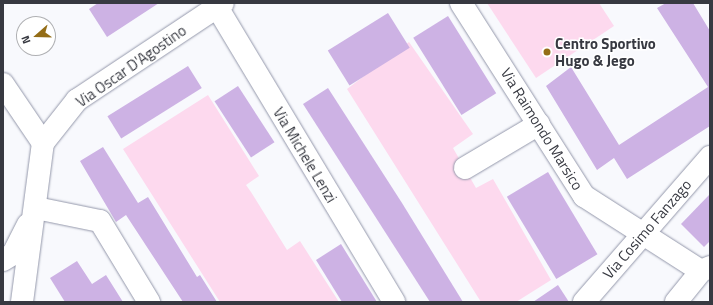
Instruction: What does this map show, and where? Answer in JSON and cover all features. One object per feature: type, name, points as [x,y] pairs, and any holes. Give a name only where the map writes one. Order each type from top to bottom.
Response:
[{"type":"street","name":"Via Raimondo Marsico","points":[[461,3],[584,196],[642,235],[705,269]]},
{"type":"street","name":"Via Oscar D'Agostino","points":[[43,143],[77,100],[220,5]]},
{"type":"street","name":"Via Michele Lenzi","points":[[220,5],[394,302]]},
{"type":"street","points":[[3,84],[43,143],[36,208],[22,302]]},
{"type":"street","points":[[465,168],[539,124]]},
{"type":"street","name":"Via Cosimo Fanzago","points":[[584,302],[710,157]]},
{"type":"street","points":[[3,260],[13,254],[36,208]]},
{"type":"street","points":[[36,208],[100,221],[149,302]]},
{"type":"street","points":[[676,302],[705,269]]},
{"type":"shaded area","name":"Centro Sportivo Hugo & Jego","points":[[487,3],[599,3],[614,26],[536,78]]},
{"type":"shaded area","points":[[409,42],[473,134],[453,148],[476,188],[493,179],[551,280],[516,302],[481,302],[347,89]]},
{"type":"shaded area","points":[[208,95],[259,176],[246,185],[287,250],[300,241],[339,302],[220,302],[123,149]]},
{"type":"building","points":[[98,3],[159,3],[107,37],[89,9]]},
{"type":"building","points":[[666,3],[693,3],[710,31],[710,126],[627,179],[614,158],[597,170],[546,86],[571,67],[619,145],[708,87],[657,8]]},
{"type":"building","points":[[388,13],[410,48],[350,85],[328,51]]},
{"type":"building","points":[[448,16],[496,93],[461,115],[413,38]]},
{"type":"building","points":[[188,66],[202,88],[121,138],[107,116]]},
{"type":"building","points":[[238,86],[274,142],[251,157],[215,101]]},
{"type":"building","points":[[328,88],[402,203],[463,302],[430,302],[303,104]]},
{"type":"building","points":[[103,147],[138,203],[148,197],[197,277],[200,275],[217,302],[183,302],[126,215],[116,222],[80,161]]},
{"type":"building","points":[[548,172],[597,254],[556,279],[507,197]]},
{"type":"building","points":[[710,194],[710,241],[704,247],[681,224]]},
{"type":"building","points":[[341,244],[377,302],[342,302],[316,260]]},
{"type":"building","points":[[77,261],[92,284],[106,275],[123,302],[65,302],[50,278]]},
{"type":"building","points":[[558,285],[569,302],[533,302]]},
{"type":"place","name":"Centro Sportivo Hugo & Jego","points":[[547,52]]}]
